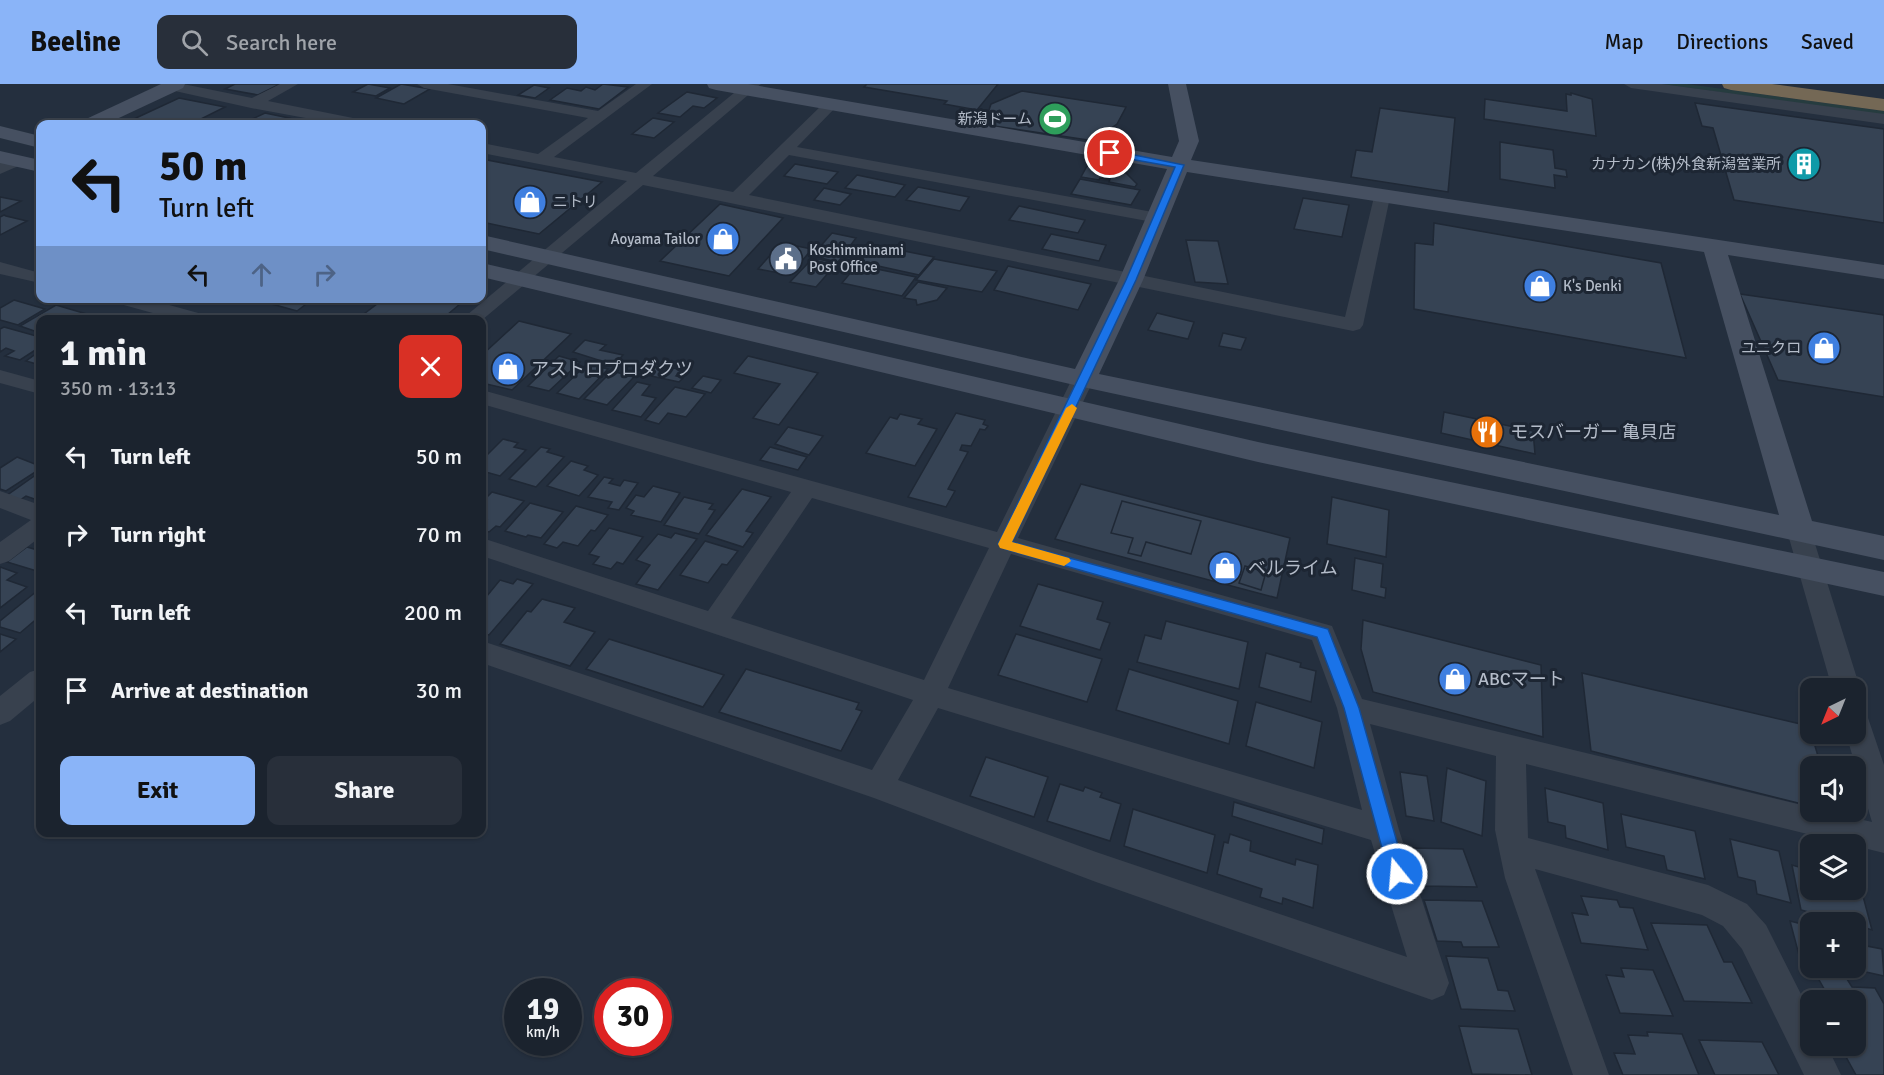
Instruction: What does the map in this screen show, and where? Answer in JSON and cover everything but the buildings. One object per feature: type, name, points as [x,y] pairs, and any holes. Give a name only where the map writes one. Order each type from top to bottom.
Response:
[{"type":"highway","points":[[1731,84],[1884,105]]},
{"type":"highway","points":[[1803,84],[1884,95]]},
{"type":"street","points":[[251,104],[291,84]]},
{"type":"street","points":[[424,84],[600,116]]},
{"type":"street","points":[[540,160],[645,84]]},
{"type":"street","points":[[716,84],[751,86],[831,104],[1180,165],[1884,272]]},
{"type":"street","points":[[879,786],[931,694],[1005,544],[1071,408],[1158,218],[1189,141],[1177,84]]},
{"type":"street","points":[[1631,84],[1884,119]]},
{"type":"street","points":[[100,120],[174,85],[251,104],[337,120]]},
{"type":"street","points":[[476,315],[751,86]]},
{"type":"street","points":[[737,198],[831,104]]},
{"type":"street","points":[[0,132],[36,141]]},
{"type":"street","points":[[486,149],[1353,325],[1382,197]]},
{"type":"street","points":[[784,149],[1158,218]]},
{"type":"street","points":[[6,162],[36,151]]},
{"type":"street","points":[[6,162],[36,166]]},
{"type":"street","points":[[486,244],[1083,379],[1884,548]]},
{"type":"street","points":[[1714,247],[1843,678]]},
{"type":"street","points":[[0,268],[36,277]]},
{"type":"street","points":[[486,271],[1258,452],[1884,584]]},
{"type":"street","points":[[139,303],[183,315]]},
{"type":"street","points":[[0,376],[36,387]]},
{"type":"street","points":[[486,398],[1323,633],[1351,708],[1383,830],[1432,983],[1096,867],[879,786],[486,653]]},
{"type":"street","points":[[714,622],[807,487]]},
{"type":"street","points":[[0,499],[36,512]]},
{"type":"street","points":[[0,555],[36,528]]},
{"type":"street","points":[[486,548],[931,694],[1383,830]]},
{"type":"street","points":[[0,713],[36,683]]},
{"type":"street","points":[[1351,708],[1884,838]]},
{"type":"street","points":[[1863,744],[1884,815]]},
{"type":"street","points":[[1511,747],[1511,830],[1521,878],[1591,1075]]},
{"type":"street","points":[[1515,849],[1708,901],[1735,915],[1754,937],[1823,1075]]},
{"type":"green space","points":[[1662,84],[1687,84],[1884,111],[1884,115]]},
{"type":"slow traffic","points":[[1064,561],[1005,544],[1072,408]]},
{"type":"place","name":"新潟ドーム","points":[[1055,119]]},
{"type":"place","name":"カナカン(株)外食新潟営業所","points":[[1804,164]]},
{"type":"place","name":"ニトリ","points":[[530,202]]},
{"type":"place","name":"Aoyama Tailor","points":[[723,239]]},
{"type":"place","name":"Koshimminami Post Office","points":[[786,259]]},
{"type":"place","name":"K's Denki","points":[[1540,286]]},
{"type":"place","name":"ユニクロ","points":[[1824,348]]},
{"type":"place","name":"アストロプロダクツ","points":[[508,369]]},
{"type":"place","name":"モスバーガー 亀貝店","points":[[1487,432]]},
{"type":"place","name":"ベルライム","points":[[1225,568]]},
{"type":"place","name":"ABCマート","points":[[1455,679]]},
{"type":"route","points":[[1110,153],[1180,165],[1131,280],[1005,544],[1323,633],[1351,708],[1397,874]]}]
